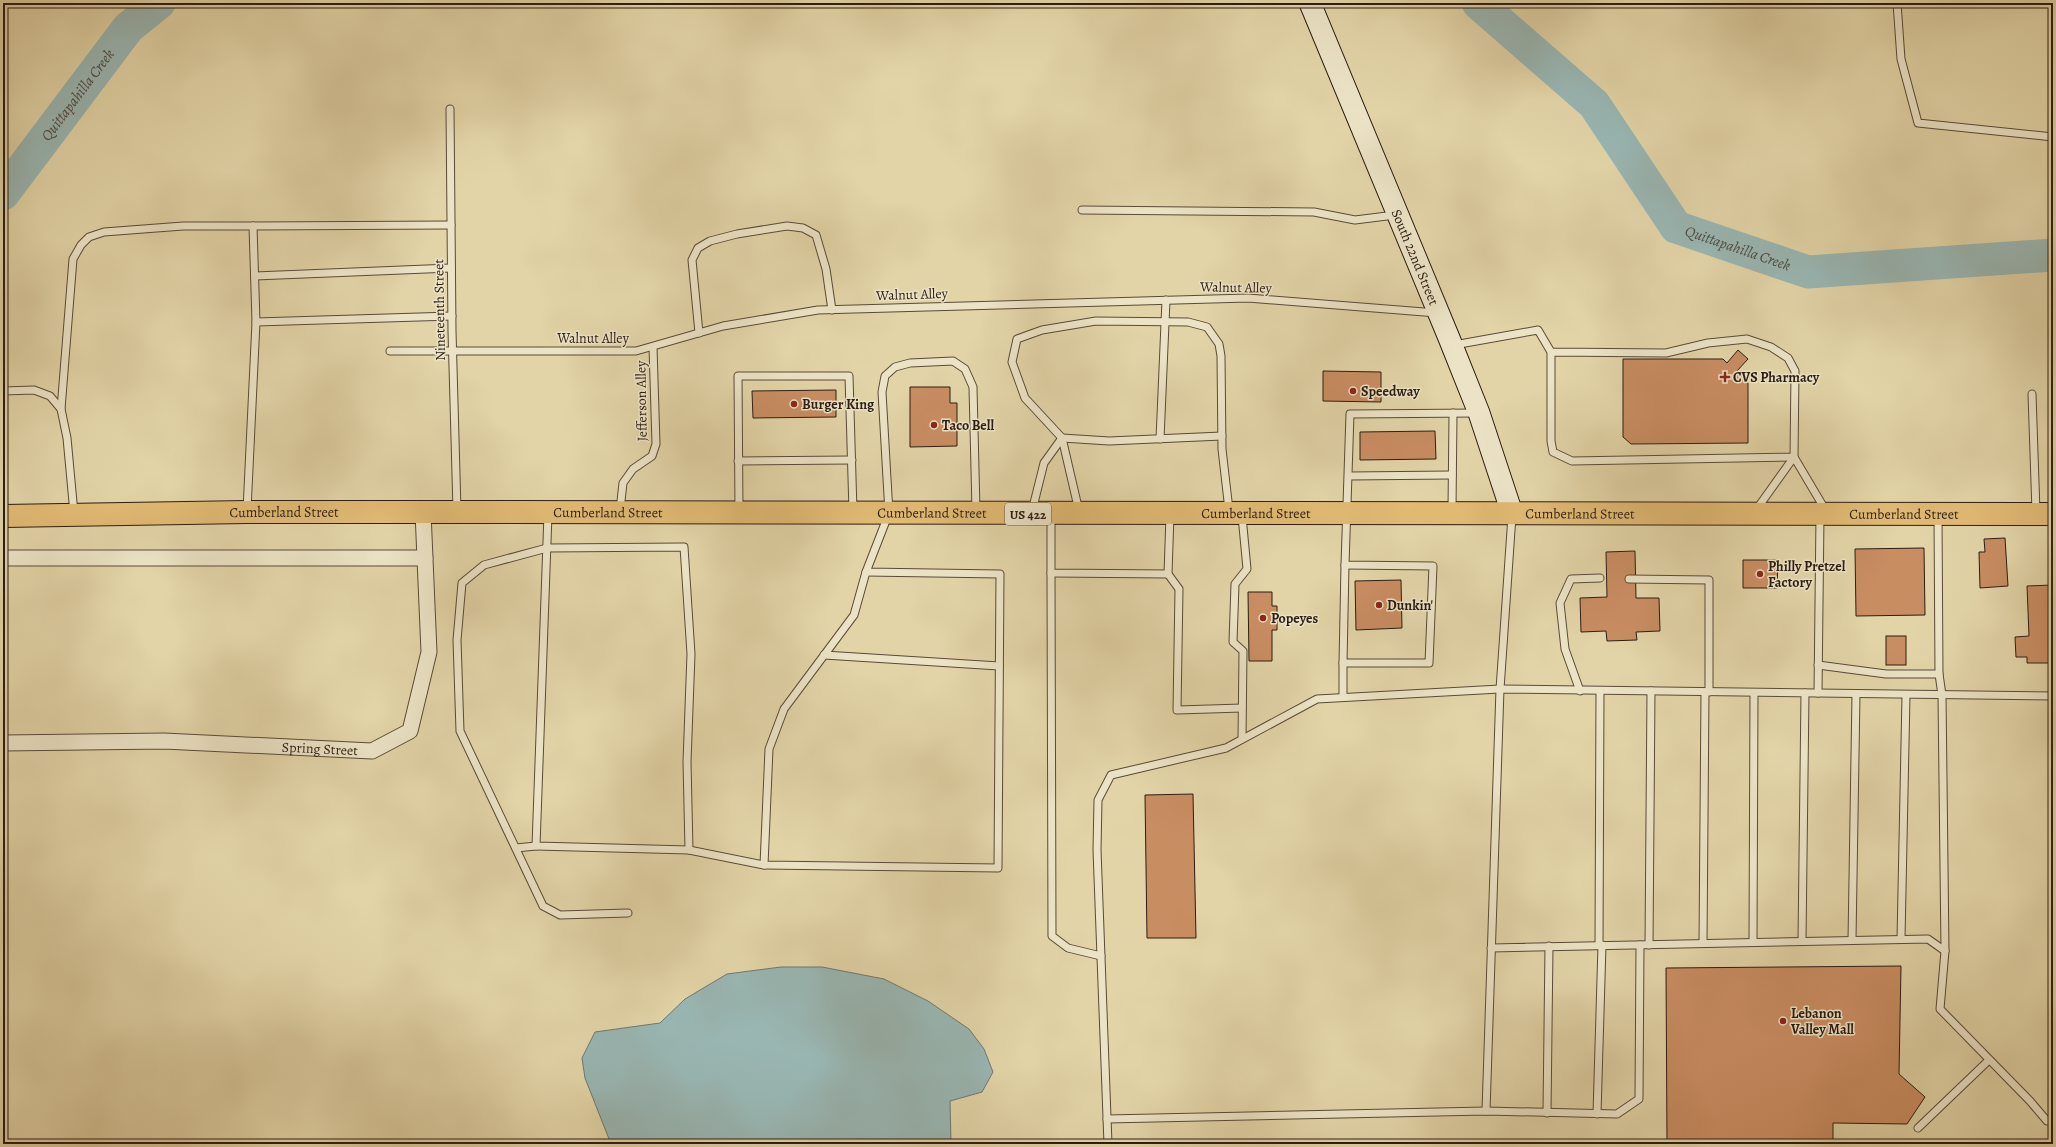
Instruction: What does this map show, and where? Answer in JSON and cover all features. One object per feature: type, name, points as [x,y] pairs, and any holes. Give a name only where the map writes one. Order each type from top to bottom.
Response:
[{"type":"highway","name":"Cumberland Street","points":[[3,516],[247,512],[1079,514],[1170,512],[1754,512],[2045,514]]},
{"type":"street","name":"South 22nd Street","points":[[1310,3],[1479,413],[1512,513]]},
{"type":"street","name":"Spring Street","points":[[3,743],[164,741],[372,751],[410,731],[429,652],[424,512]]},
{"type":"street","points":[[3,558],[425,558]]},
{"type":"lane","points":[[1897,3],[1901,59],[1918,123],[2053,137]]},
{"type":"lane","name":"Nineteenth Street","points":[[450,109],[452,350],[457,512]]},
{"type":"lane","points":[[1082,210],[1314,212],[1355,220],[1398,214]]},
{"type":"lane","points":[[74,515],[67,438],[61,409],[73,259],[80,245],[90,237],[104,232],[183,226],[451,225]]},
{"type":"lane","points":[[247,512],[256,322],[253,226]]},
{"type":"lane","points":[[699,333],[692,260],[698,248],[710,241],[759,230],[787,226],[803,228],[816,235],[826,269],[832,310]]},
{"type":"lane","points":[[255,276],[452,268]]},
{"type":"lane","name":"Walnut Alley","points":[[390,351],[452,350],[636,352],[730,324],[818,310],[1248,298],[1439,313]]},
{"type":"lane","points":[[1160,439],[1166,300]]},
{"type":"lane","points":[[256,322],[452,316]]},
{"type":"lane","points":[[1079,514],[1062,438],[1025,398],[1012,362],[1018,339],[1042,330],[1096,321],[1188,322],[1207,328],[1219,344],[1222,436],[1235,512],[1247,569],[1235,584],[1233,642],[1243,651],[1242,739]]},
{"type":"lane","points":[[1452,345],[1538,330],[1551,352],[1551,441],[1553,452],[1572,461],[1794,457]]},
{"type":"lane","points":[[1551,352],[1666,353],[1708,343],[1747,339],[1771,348],[1788,358],[1795,371],[1794,457],[1823,513],[1818,693]]},
{"type":"lane","name":"Jefferson Alley","points":[[619,512],[623,482],[633,469],[652,456],[656,444],[653,347]]},
{"type":"lane","points":[[764,865],[769,749],[784,709],[854,615],[866,572],[888,513],[882,415],[885,376],[895,367],[910,363],[939,360],[953,361],[965,369],[974,387],[976,514]]},
{"type":"lane","points":[[739,513],[738,376],[849,376],[853,513]]},
{"type":"lane","points":[[3,391],[34,390],[50,396],[61,409]]},
{"type":"lane","points":[[2032,394],[2045,514]]},
{"type":"lane","points":[[1452,513],[1453,413]]},
{"type":"lane","points":[[1343,697],[1345,565],[1348,512],[1350,414],[1479,413]]},
{"type":"lane","points":[[1062,438],[1109,441],[1222,436]]},
{"type":"lane","points":[[1062,438],[1044,463],[1041,514],[1051,573],[1052,936],[1068,948],[1101,956]]},
{"type":"lane","points":[[1754,512],[1794,457]]},
{"type":"lane","points":[[738,461],[852,460]]},
{"type":"lane","points":[[1349,476],[1452,476]]},
{"type":"lane","points":[[536,846],[548,512]]},
{"type":"lane","points":[[1170,512],[1168,574],[1179,589],[1177,710],[1242,708]]},
{"type":"lane","points":[[1486,1111],[1500,689],[1512,513]]},
{"type":"lane","points":[[1938,514],[1939,674],[1942,695],[1945,951],[1940,1009],[2030,1101],[2047,1121],[2053,1121]]},
{"type":"lane","points":[[628,913],[560,915],[544,906],[460,731],[457,640],[462,583],[484,565],[547,548],[684,547],[691,654],[687,762],[689,850]]},
{"type":"lane","points":[[1343,663],[1429,663],[1433,566],[1345,565]]},
{"type":"lane","points":[[516,848],[536,846],[689,850],[764,865],[998,868],[1000,574],[866,572]]},
{"type":"lane","points":[[1051,573],[1168,574]]},
{"type":"lane","points":[[1580,690],[1566,649],[1560,603],[1571,579],[1600,578]]},
{"type":"lane","points":[[1629,578],[1709,580],[1703,943]]},
{"type":"lane","points":[[824,655],[999,666]]},
{"type":"lane","points":[[1818,665],[1886,674],[1939,674]]},
{"type":"lane","points":[[1108,1144],[1097,850],[1098,800],[1111,775],[1226,748],[1317,699],[1500,689],[2053,696]]},
{"type":"lane","points":[[1597,1114],[1601,945],[1600,690]]},
{"type":"lane","points":[[1649,944],[1651,691]]},
{"type":"lane","points":[[1753,942],[1754,693]]},
{"type":"lane","points":[[1802,941],[1805,693]]},
{"type":"lane","points":[[1852,940],[1856,694]]},
{"type":"lane","points":[[1901,939],[1906,695]]},
{"type":"lane","points":[[1491,948],[1928,939],[1945,951]]},
{"type":"lane","points":[[1107,1119],[1486,1111],[1617,1114],[1639,1099],[1640,944]]},
{"type":"lane","points":[[1547,1113],[1549,946]]},
{"type":"lane","points":[[1918,1128],[1989,1060]]},
{"type":"water","points":[[781,967],[822,967],[884,979],[928,1001],[969,1029],[984,1049],[993,1072],[982,1092],[950,1101],[951,1144],[611,1144],[585,1078],[582,1058],[595,1032],[660,1023],[685,999],[727,974]]},
{"type":"building","name":"CVS Pharmacy","points":[[1738,350],[1748,359],[1736,372],[1748,383],[1748,443],[1631,444],[1623,437],[1623,359],[1723,359],[1727,363]]},
{"type":"building","points":[[1323,371],[1381,372],[1381,402],[1323,401]]},
{"type":"building","name":"Taco Bell","points":[[910,387],[950,387],[950,403],[957,403],[957,446],[910,447]]},
{"type":"building","name":"Burger King","points":[[836,390],[836,417],[753,418],[752,391]]},
{"type":"building","points":[[1435,431],[1436,459],[1360,460],[1360,432]]},
{"type":"building","points":[[2005,538],[2008,586],[1980,588],[1979,552],[1985,552],[1984,539]]},
{"type":"building","points":[[1924,548],[1925,615],[1856,616],[1855,549]]},
{"type":"building","points":[[1635,551],[1636,598],[1659,598],[1660,631],[1636,632],[1637,640],[1607,641],[1606,631],[1581,632],[1580,598],[1607,597],[1606,552]]},
{"type":"building","name":"Philly Pretzel Factory","points":[[1743,560],[1778,560],[1777,588],[1743,588]]},
{"type":"building","name":"Dunkin'","points":[[1401,580],[1402,628],[1356,630],[1355,581]]},
{"type":"building","points":[[2053,585],[2053,663],[2027,663],[2027,657],[2016,657],[2015,637],[2029,636],[2027,586]]},
{"type":"building","name":"Popeyes","points":[[1248,592],[1272,592],[1272,606],[1277,606],[1277,630],[1272,630],[1272,661],[1249,661]]},
{"type":"building","points":[[1886,636],[1906,636],[1906,665],[1886,665]]},
{"type":"building","points":[[1193,794],[1196,938],[1147,938],[1145,795]]},
{"type":"building","name":"Lebanon Valley Mall","points":[[1901,966],[1899,1074],[1925,1097],[1907,1124],[1833,1123],[1833,1144],[1667,1144],[1666,968]]},
{"type":"waterway","name":"Quittapahilla Creek","points":[[3,194],[128,28],[159,3]]},
{"type":"waterway","name":"Quittapahilla Creek","points":[[1478,3],[1594,104],[1676,227],[1808,272],[2053,255]]},
{"type":"place","name":"CVS Pharmacy","points":[[1725,377]]},
{"type":"place","name":"Speedway","points":[[1353,391]]},
{"type":"place","name":"Burger King","points":[[794,404]]},
{"type":"place","name":"Taco Bell","points":[[934,425]]},
{"type":"place","name":"Philly Pretzel Factory","points":[[1760,574]]},
{"type":"place","name":"Dunkin'","points":[[1379,605]]},
{"type":"place","name":"Popeyes","points":[[1263,618]]},
{"type":"place","name":"Lebanon Valley Mall","points":[[1783,1021]]}]
